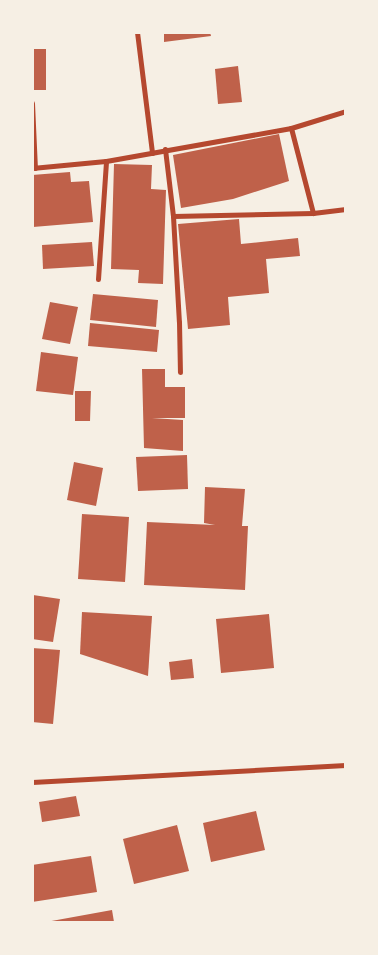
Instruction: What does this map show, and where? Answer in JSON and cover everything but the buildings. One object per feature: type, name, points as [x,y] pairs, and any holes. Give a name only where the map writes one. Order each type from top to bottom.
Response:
[{"type":"street","points":[[137,32],[152,153]]},
{"type":"street","points":[[32,103],[34,168],[152,153],[165,149],[290,128],[346,111]]},
{"type":"street","points":[[290,128],[313,212]]},
{"type":"street","points":[[165,149],[173,216],[180,372]]},
{"type":"street","points":[[98,279],[106,160]]},
{"type":"street","points":[[173,216],[313,212],[346,209]]},
{"type":"street","points":[[32,782],[346,765]]}]
